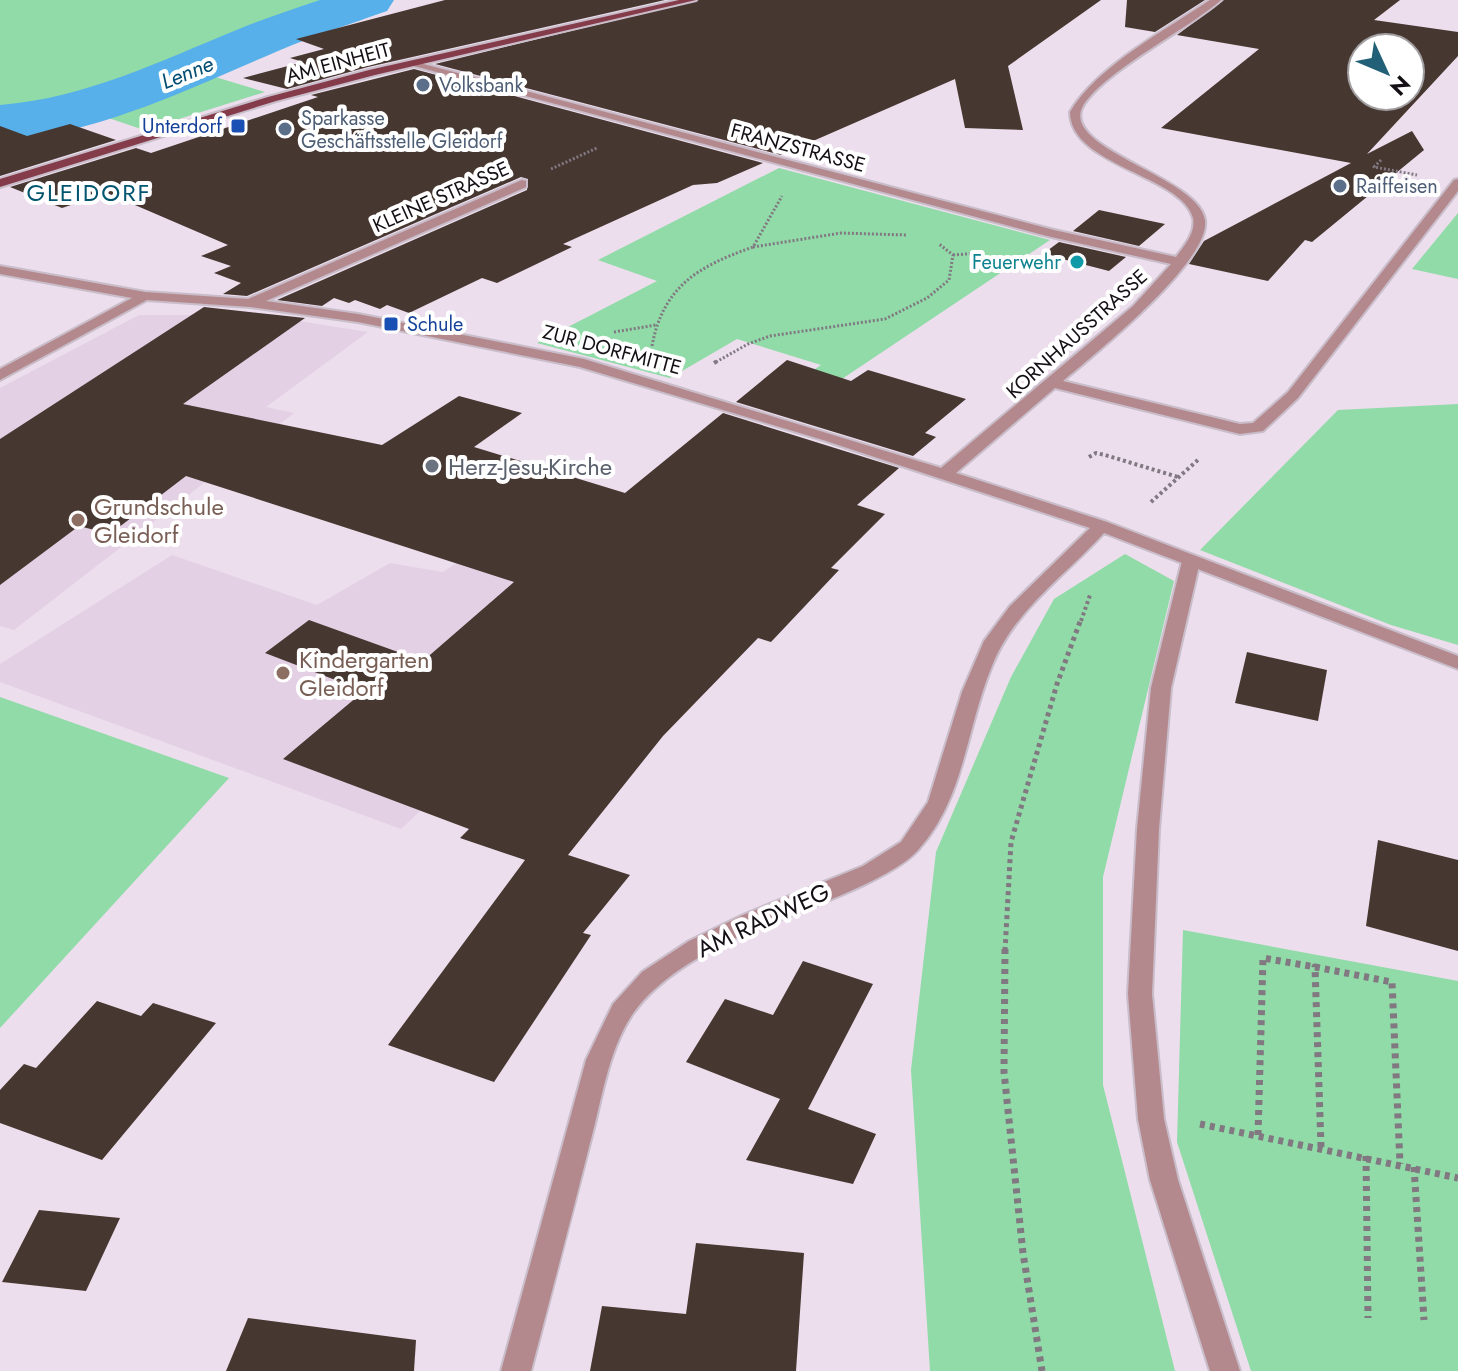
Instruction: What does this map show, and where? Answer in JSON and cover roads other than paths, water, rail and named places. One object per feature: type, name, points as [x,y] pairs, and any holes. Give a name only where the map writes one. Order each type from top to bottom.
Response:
[{"type":"main road","name":"AM EINHEIT","points":[[0,183],[272,99],[408,63],[691,0]]},
{"type":"street","name":"KORNHAUSSTRASSE","points":[[946,473],[1138,309],[1180,262],[1198,235],[1199,218],[1194,209],[1165,185],[1092,144],[1081,132],[1075,111],[1078,104],[1106,77],[1216,0]]},
{"type":"street","name":"FRANZSTRASSE","points":[[408,63],[1052,233],[1180,262]]},
{"type":"street","points":[[1055,383],[1240,429],[1257,428],[1311,375],[1458,183]]},
{"type":"street","name":"KLEINE STRASSE","points":[[250,303],[522,184]]},
{"type":"street","name":"ZUR DORFMITTE","points":[[0,270],[145,296],[250,303],[466,337],[553,356],[671,388],[946,473],[1109,529],[1458,663]]},
{"type":"street","points":[[0,375],[145,296]]},
{"type":"street","name":"AM RADWEG","points":[[516,1371],[599,1060],[614,1023],[633,995],[684,957],[736,927],[885,865],[907,849],[924,831],[939,802],[968,699],[994,640],[1010,619],[1080,551],[1109,529]]},
{"type":"street","points":[[1191,561],[1161,688],[1148,829],[1140,994],[1151,1119],[1164,1180],[1225,1371]]},
{"type":"waterway","name":"Lenne","points":[[0,123],[33,120],[100,105],[260,39],[369,0]]},
{"type":"place","name":"Volksbank","points":[[423,85]]},
{"type":"place","name":"Unterdorf","points":[[238,126]]},
{"type":"place","name":"Sparkasse Geschäftsstelle Gleidorf","points":[[285,129]]},
{"type":"place","name":"Raiffeisen","points":[[1340,186]]},
{"type":"place","name":"Feuerwehr","points":[[1077,262]]},
{"type":"place","name":"Schule","points":[[391,324]]},
{"type":"place","name":"Herz-Jesu-Kirche","points":[[432,466]]},
{"type":"place","name":"Grundschule Gleidorf","points":[[78,520]]},
{"type":"place","name":"Kindergarten Gleidorf","points":[[283,673]]},
{"type":"district","name":"GLEIDORF","points":[[89,192]]}]
